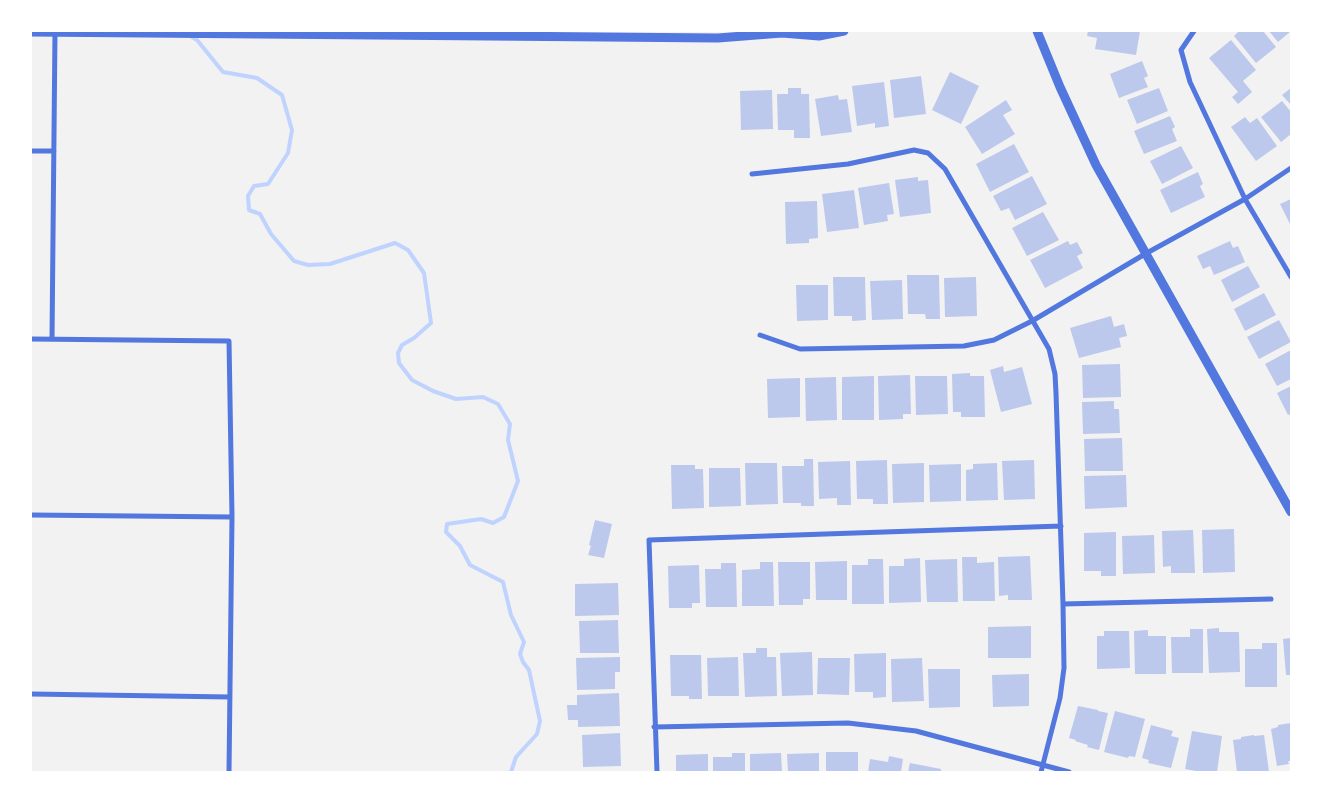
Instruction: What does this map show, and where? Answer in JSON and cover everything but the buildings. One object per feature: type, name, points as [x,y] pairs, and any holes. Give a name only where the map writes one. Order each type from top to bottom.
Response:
[{"type":"street","points":[[31,32],[718,38],[784,32],[819,36],[844,31]]},
{"type":"street","points":[[1036,31],[1096,165],[1291,512]]},
{"type":"street","points":[[1194,31],[1181,50],[1190,82],[1246,199],[1291,278]]},
{"type":"street","points":[[52,340],[55,32]]},
{"type":"street","points":[[752,174],[848,164],[914,150],[928,153],[945,169],[1049,349],[1055,374],[1064,668],[1060,698],[1041,772]]},
{"type":"street","points":[[31,151],[54,151]]},
{"type":"street","points":[[760,335],[800,349],[964,346],[994,340],[1032,321],[1146,254],[1246,199],[1291,168]]},
{"type":"street","points":[[31,339],[229,342],[232,517],[229,772]]},
{"type":"street","points":[[31,515],[232,517]]},
{"type":"street","points":[[657,772],[649,540],[1061,526]]},
{"type":"street","points":[[1063,604],[1271,599]]},
{"type":"street","points":[[31,694],[230,697]]},
{"type":"street","points":[[654,727],[848,723],[916,730],[1069,772]]},
{"type":"waterway","points":[[190,36],[197,40],[223,72],[257,78],[282,95],[292,130],[288,153],[268,184],[254,186],[248,196],[249,210],[260,214],[271,234],[294,261],[308,265],[330,264],[395,243],[408,250],[424,273],[431,323],[414,338],[402,345],[398,353],[399,363],[412,380],[433,391],[456,399],[483,397],[498,404],[510,424],[508,440],[518,481],[504,517],[493,523],[481,519],[447,524],[446,532],[460,546],[470,565],[503,582],[511,615],[524,642],[520,654],[529,670],[540,721],[537,734],[516,757],[511,772]]}]
